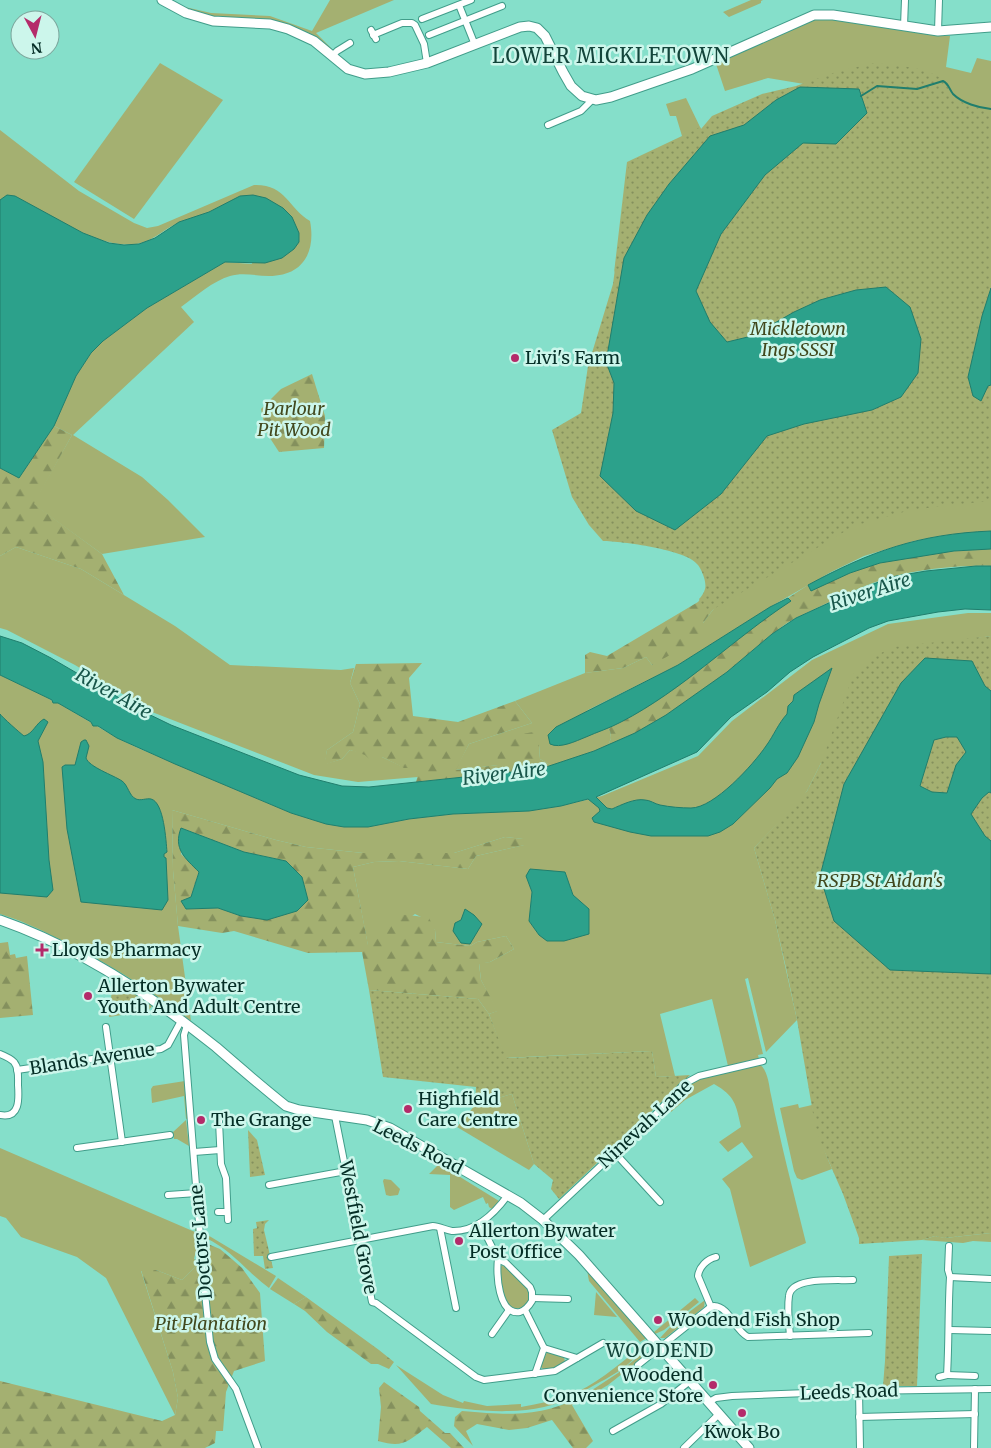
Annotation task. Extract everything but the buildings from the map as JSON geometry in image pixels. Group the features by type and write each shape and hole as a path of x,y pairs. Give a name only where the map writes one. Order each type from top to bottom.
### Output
{"street":[{"path":"162,0 186,12 213,21 270,24 288,29 314,41 348,69 365,74 389,72 427,63 515,28 529,26 537,28 545,36 571,86 582,96 592,100 611,97 692,69 814,15 834,15 938,31 991,27"},
{"path":"422,19 471,0"},
{"path":"904,26 905,0"},
{"path":"938,31 940,0"},
{"path":"459,5 475,45"},
{"path":"430,35 502,6"},
{"path":"373,35 402,23 412,23 415,25 426,48 427,63"},
{"path":"332,56 350,43"},
{"path":"548,125 581,110 592,100"},
{"name":"Leeds Road","path":"0,920 50,940 126,982 184,1023 286,1106 298,1110 366,1120 390,1128 526,1206 570,1245 749,1448"},
{"name":"Blands Avenue","path":"18,1070 161,1049 168,1045 184,1023"},
{"name":"Doctors Lane","path":"184,1023 210,1342 215,1360 236,1389 258,1448"},
{"path":"106,1027 122,1142"},
{"path":"0,1054 13,1061 18,1070 19,1105 13,1113 0,1115"},
{"name":"Ninevah Lane","path":"543,1220 691,1079 764,1061"},
{"name":"Westfield Grove","path":"335,1116 372,1302 376,1303 476,1377 484,1380 555,1371 603,1344"},
{"path":"219,1121 221,1164 226,1178 228,1220"},
{"path":"77,1148 170,1135"},
{"path":"194,1152 220,1150"},
{"path":"615,1153 660,1202"},
{"path":"269,1185 346,1171"},
{"path":"168,1195 197,1193"},
{"path":"271,1257 433,1226 449,1230 459,1230 480,1223 495,1213 508,1196"},
{"path":"218,1212 227,1212"},
{"path":"480,1223 498,1259 506,1264 530,1287 533,1298 530,1306 524,1310 517,1312 510,1310 502,1300 497,1269 498,1259"},
{"path":"440,1228 456,1308"},
{"path":"948,1375 950,1330 948,1319 949,1246"},
{"path":"711,1307 698,1276 700,1268 716,1257"},
{"path":"950,1277 991,1279"},
{"path":"790,1336 788,1296 795,1285 803,1282 853,1280"},
{"path":"533,1298 568,1299"},
{"path":"638,1365 711,1307 721,1307 742,1333 748,1337 869,1334"},
{"path":"492,1334 510,1310"},
{"path":"524,1310 544,1348 577,1358"},
{"path":"950,1330 991,1331"},
{"path":"534,1374 544,1348"},
{"path":"939,1377 948,1375 975,1376"},
{"path":"613,1430 660,1404 690,1380"},
{"path":"974,1448 975,1389"},
{"name":"Leeds Road","path":"709,1402 721,1396 991,1389"},
{"path":"859,1391 860,1448"},
{"path":"684,1448 720,1414"},
{"path":"859,1417 975,1414"}],"green space":[{"path":"330,0 394,0 316,33 334,51 309,35 203,15 185,7 211,13 270,16 312,31"},
{"path":"751,0 763,0 761,3 729,17 723,12"},
{"path":"822,18 932,35 950,36 946,67 971,73 977,58 991,61 991,115 768,78 725,91 716,64 808,21"},
{"path":"160,63 223,100 134,219 74,182"},
{"name":"Mickletown Ings SSSI","path":"875,63 927,71 944,80 955,98 975,107 991,110 991,501 907,511 854,526 707,613 699,599 705,589 704,576 699,566 691,559 681,554 653,547 603,541 589,525 572,497 552,430 581,413 588,366 613,284 629,162 665,146 700,127 701,129 712,116 762,94 796,86 839,71"},
{"path":"686,98 701,129 677,156 646,181 614,273 627,162 682,136 676,116 670,116 666,104"},
{"path":"0,130 79,191 134,223 147,228 158,226 254,185 273,188 310,221 311,243 309,252 298,267 291,272 281,275 240,274 230,276 217,281 181,307 194,322 73,435 142,477 205,537 102,554 33,504 72,435 54,426 76,376 91,353 103,341 147,308 225,262 252,264 240,196 210,212 176,224 141,243 126,245 110,242 76,230 15,196 0,200"},
{"name":"Parlour Pit Wood","path":"312,374 325,416 324,448 279,452 266,432 261,409 281,389"},
{"path":"54,426 72,435 34,504 102,554 124,595 81,569 16,547 0,556 0,468 19,478"},
{"path":"991,447 991,531 939,536 914,541 864,556 831,572 770,607 678,665 588,710 555,746 607,728 610,731 611,738 608,746 552,766 540,759 539,745 499,765 455,770 469,744 532,723 515,701 585,673 623,668 646,657 652,665 703,623 715,607 853,525"},
{"path":"16,547 81,569 175,626 230,665 341,670 354,668 350,683 360,704 353,732 327,750 325,764 342,759 350,750 382,757 401,766 421,768 418,777 358,782 314,775 152,712 75,665 0,628 0,556"},
{"path":"977,549 991,549 991,566 940,568 880,580 792,620 685,703 640,731 608,746 611,738 610,731 607,728 621,722 702,668 768,615 790,600 788,598 808,585 811,590 862,568 892,560"},
{"path":"707,590 715,607 703,623 706,635 652,665 646,657 623,668 585,673 585,655 590,652 607,656 698,602"},
{"path":"968,613 991,613 991,636 971,639 821,763 802,798 754,848 775,920 797,1020 766,1052 748,978 745,979 763,1054 758,1055 759,1059 728,1066 712,999 660,1014 675,1076 656,1077 652,1051 505,1058 489,1014 497,1011 481,980 479,963 490,962 514,949 506,936 477,942 470,946 436,942 435,930 415,914 368,946 353,867 374,862 399,861 468,869 476,856 524,845 523,839 505,837 454,853 363,853 306,847 172,810 173,870 178,926 191,1021 143,987 92,956 36,928 0,914 0,675 58,703 117,738 138,748 291,813 326,824 344,827 368,827 409,819 453,814 529,811 561,806 602,796 698,756 732,721 812,660 888,624","holes":["565,872 573,895 589,909 539,935 529,921 532,892 526,876"]},
{"name":"RSPB St Aidan's","path":"991,636 991,1233 944,1238 935,1236 922,1240 859,1244 859,1238 843,1194 815,1125 786,968 775,920 754,848 807,791 821,763 854,673 871,658 893,647"},
{"path":"422,663 409,678 413,716 458,722 515,701 532,723 469,744 456,770 498,765 497,750 514,737 535,732 539,745 540,759 552,766 521,772 416,782 420,768 404,768 382,757 370,760 365,755 350,750 342,759 324,765 327,750 353,732 360,704 350,683 356,664"},
{"path":"172,810 306,847 363,853 454,853 505,837 524,839 525,845 476,856 468,869 399,861 374,862 353,867 368,945 399,915 429,918 435,930 436,942 470,946 477,942 506,936 514,949 490,962 479,964 481,980 498,1011 489,1014 478,999 369,990 362,952 308,953 234,931 222,933 178,926 173,870","holes":["181,828 244,852 286,861 241,916 218,908 186,909 182,901 191,897 199,871 181,854"]},
{"path":"8,942 10,955 15,954 16,958 27,956 33,1015 0,1018 0,943"},
{"path":"113,980 153,1005 148,1011 109,1017"},
{"path":"369,990 478,999 489,1014 506,1058 652,1051 656,1077 690,1075 559,1199 551,1189 553,1180 534,1164 512,1094 475,1105 476,1087 383,1077"},
{"path":"759,1064 768,1078 783,1151 806,1243 750,1267 730,1189 722,1179 753,1157 742,1142 728,1152 719,1142 741,1127 734,1101 714,1084 685,1100 671,1112 664,1106 693,1080"},
{"path":"185,1081 189,1118 186,1119 184,1096 152,1103 151,1089 153,1086"},
{"path":"512,1094 534,1164 529,1170 457,1127 475,1105"},
{"path":"798,1104 799,1108 812,1105 820,1138 832,1169 802,1180 797,1178 794,1171 780,1108"},
{"path":"186,1120 189,1146 174,1139 173,1132"},
{"path":"248,1130 257,1140 265,1175 250,1177"},
{"path":"0,1148 195,1232 195,1208 199,1239 194,1259 200,1262 182,1280 156,1270 141,1271 173,1372 178,1398 175,1415 106,1278 77,1257 21,1237 6,1218 0,1216"},
{"path":"439,1164 499,1201 492,1209 488,1203 486,1204 483,1197 454,1210 450,1207 450,1175 429,1174"},
{"path":"384,1179 391,1180 400,1189 398,1195 386,1195"},
{"path":"269,1220 265,1224 264,1230 273,1268 265,1269 263,1256 254,1256 253,1229 257,1228 256,1222"},
{"path":"991,1233 991,1242 973,1241 963,1243 922,1240 935,1236 945,1238"},
{"path":"206,1234 276,1276 269,1288 232,1255 206,1238"},
{"name":"Pit Plantation","path":"203,1242 220,1249 242,1268 260,1293 265,1361 234,1371 226,1392 223,1431 216,1431 215,1443 205,1448 0,1448 0,1381 162,1421 175,1415 178,1398 173,1372 141,1270 156,1270 182,1280 200,1262"},
{"path":"922,1254 917,1386 883,1386 889,1256"},
{"path":"502,1265 528,1288 531,1296 526,1307 512,1307 507,1303 502,1291 499,1269"},
{"path":"587,1270 647,1338 640,1342 589,1281"},
{"path":"278,1278 306,1297 294,1304 270,1289"},
{"path":"596,1292 617,1317 594,1315"},
{"path":"306,1297 394,1362 389,1369 378,1364 371,1364 327,1332 305,1311 294,1304"},
{"path":"695,1298 699,1302 664,1330 655,1334 654,1332"},
{"path":"705,1300 704,1307 665,1338 660,1338 672,1325"},
{"path":"640,1348 642,1349 634,1359 623,1368 580,1393 552,1405 516,1411 473,1410 431,1404 396,1365 443,1395 463,1403 464,1401 487,1406 521,1404 521,1407 578,1392 606,1375"},
{"path":"547,1352 564,1357 565,1362 559,1367 544,1370 540,1366"},
{"path":"644,1352 646,1355 608,1385 598,1391 586,1394 618,1373"},
{"path":"384,1382 419,1407 420,1411 445,1433 450,1433 464,1448 451,1448 427,1427 409,1440 399,1444 378,1441 381,1407 379,1388"},
{"path":"586,1394 588,1395 572,1405 593,1441 586,1448 573,1448 552,1420 527,1428 509,1430 477,1424 466,1431 473,1446 454,1426 455,1417 462,1411 526,1413 555,1407"}],"water":[{"path":"800,87 859,89 867,113 836,144 803,143 765,175 721,234 696,291 710,322 727,342 752,336 794,312 820,300 856,290 886,287 910,307 921,339 918,373 901,397 872,410 804,424 767,436 721,494 675,530 636,511 600,476 613,413 614,383 606,362 624,258 647,215 669,184 710,136 744,125 776,100"},
{"path":"7,195 15,196 83,233 109,243 124,245 139,244 155,238 179,222 209,212 240,196 253,195 266,198 283,208 292,217 299,233 299,242 294,249 282,258 265,263 225,262 147,308 103,341 91,353 76,376 54,426 19,478 0,468 0,200"},
{"path":"991,288 991,385 988,386 981,401 973,396 968,377 982,316"},
{"path":"991,531 991,549 954,551 880,563 850,573 811,591 808,585 853,563 896,546 941,536"},
{"name":"River Aire","path":"976,566 991,566 991,610 965,609 938,612 888,621 869,628 813,657 790,672 767,692 731,717 697,752 596,797 607,808 612,809 637,800 649,801 664,806 687,808 700,806 711,801 743,774 760,754 787,714 788,706 793,701 794,695 832,668 814,722 798,757 787,773 777,779 733,824 720,832 708,836 651,836 594,822 592,818 600,811 588,799 529,811 453,814 409,819 368,827 344,827 326,824 291,813 117,738 98,726 93,726 91,722 58,703 53,703 52,700 0,675 0,636 22,643 51,658 140,710 171,725 299,775 342,786 369,787 540,769 594,751 635,733 666,715 727,672 772,634 796,618 891,577"},
{"path":"788,598 791,601 749,631 687,680 644,709 617,724 573,742 558,746 550,744 548,735 556,727 678,665 770,607"},
{"path":"925,658 972,661 985,686 991,691 991,793 989,792 982,798 971,814 985,836 991,841 991,974 890,970 834,921 820,876 844,784 901,683","holes":["957,737 966,752 956,765 947,793 932,792 920,786 934,740"]},
{"path":"0,714 24,736 30,733 44,719 48,722 38,741 43,762 49,860 53,890 47,897 0,893"},
{"path":"86,740 89,746 86,758 92,765 122,781 134,798 140,800 151,799 159,807 162,814 167,852 164,854 164,857 166,858 168,900 162,910 81,902 67,829 62,767 65,765 75,765 81,742"},
{"path":"181,828 244,852 286,861 302,877 308,900 297,911 267,920 241,916 218,908 186,909 181,901 191,897 199,872 185,857 179,847 178,842"},
{"path":"530,869 565,872 573,895 589,909 589,934 564,941 547,941 539,935 529,921 532,892 526,876"},
{"path":"465,909 482,924 470,944 461,943 453,931 455,923 461,920"}],"waterway":[{"path":"861,96 877,86 917,89 943,81 948,85 953,94 961,100 991,109"}],"place":[{"name":"Livi's Farm","path":"515,358"},
{"name":"Lloyds Pharmacy","path":"42,950"},
{"name":"Allerton Bywater Youth And Adult Centre","path":"88,996"},
{"name":"Highfield Care Centre","path":"408,1109"},
{"name":"The Grange","path":"201,1120"},
{"name":"Allerton Bywater Post Office","path":"459,1241"},
{"name":"Woodend Fish Shop","path":"658,1320"},
{"name":"Woodend Convenience Store","path":"713,1385"},
{"name":"Kwok Bo","path":"742,1413"}],"district":[{"name":"LOWER MICKLETOWN","path":"611,56"},
{"name":"WOODEND","path":"660,1350"}]}
